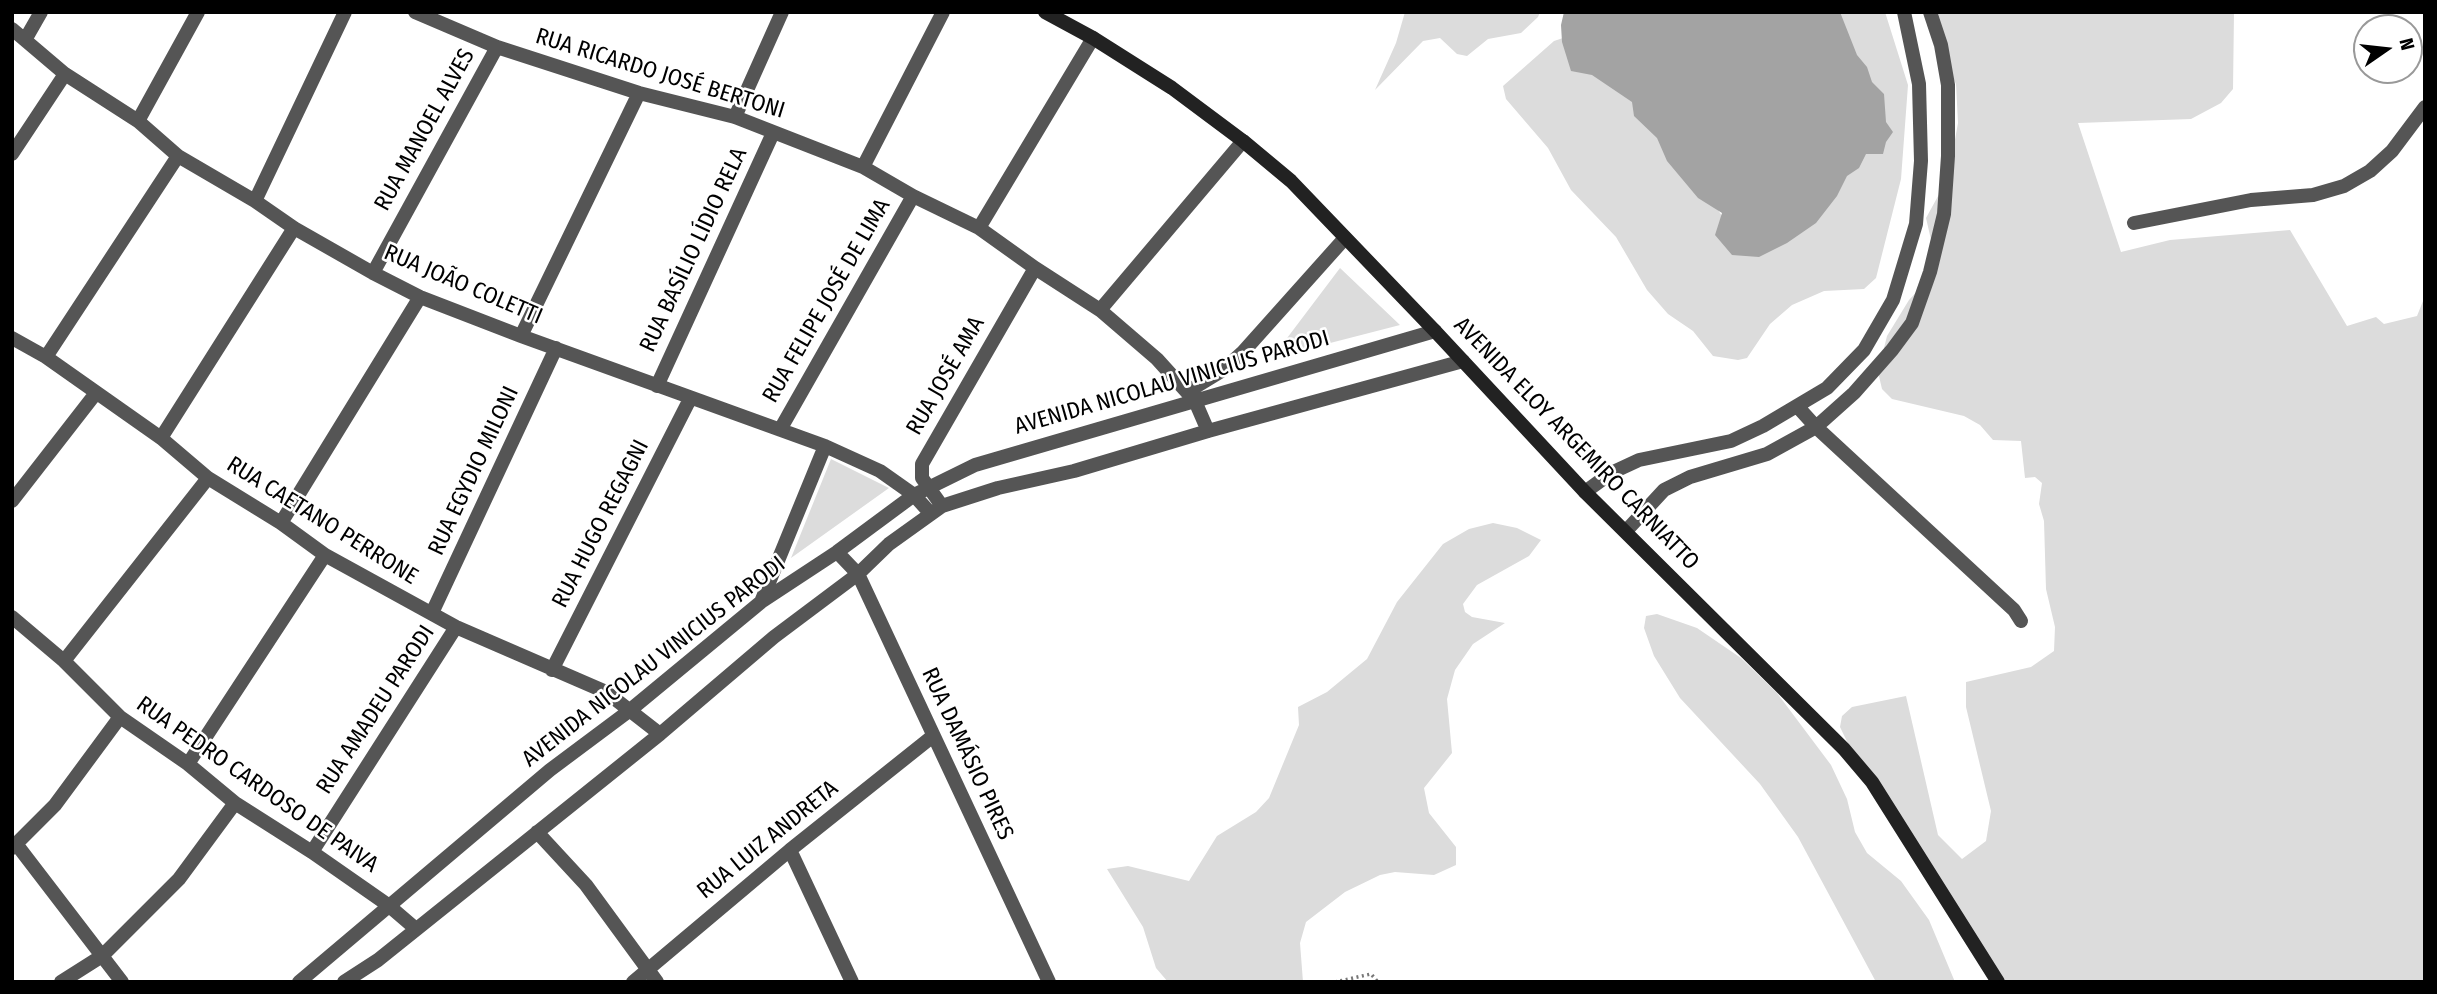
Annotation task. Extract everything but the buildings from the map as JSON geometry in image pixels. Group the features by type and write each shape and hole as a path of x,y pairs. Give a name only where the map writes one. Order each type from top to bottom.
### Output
{"street":[{"path":"26,40 41,12"},
{"path":"138,121 198,12"},
{"name":"RUA RICARDO JOSÉ BERTONI","path":"415,12 497,47 639,93 735,117 863,167 913,196 979,228 1100,310 1157,359 1191,397 1208,431"},
{"path":"735,117 782,12"},
{"path":"863,167 943,12"},
{"name":"AVENIDA ELOY ARGEMIRO CARNIATTO","path":"1045,12 1093,38 1172,88 1291,181 1585,492 1844,749 1872,782 1998,982"},
{"path":"1585,492 1611,473 1639,460 1731,441 1827,388 1864,351 1893,300 1916,224 1921,161 1919,84 1904,12"},
{"path":"1626,531 1664,490 1690,477 1767,454 1816,427 1854,393 1912,323 1930,272 1944,214 1948,156 1948,85 1941,45 1930,12"},
{"path":"256,201 347,13"},
{"name":"RUA JOÃO COLETTI","path":"12,29 65,74 138,121 178,156 373,273 420,297 521,336 825,446 880,471 936,510"},
{"path":"979,228 1093,38"},
{"name":"RUA MANOEL ALVES","path":"373,273 497,47"},
{"path":"12,154 65,74"},
{"path":"521,336 639,93"},
{"path":"2134,223 2250,201 2313,195 2344,186 2370,171 2392,151 2425,107"},
{"name":"RUA BASÍLIO LÍDIO RELA","path":"657,386 773,133"},
{"path":"1100,310 1242,141"},
{"path":"46,357 178,156"},
{"name":"RUA FELIPE JOSÉ DE LIMA","path":"781,428 913,196"},
{"path":"161,438 294,228"},
{"path":"1191,397 1243,352 1345,238"},
{"name":"RUA JOSÉ AMA","path":"928,487 920,472 922,464 1035,268"},
{"path":"281,523 420,297"},
{"name":"AVENIDA NICOLAU VINICIUS PARODI","path":"299,982 550,770 629,711 761,602 837,552 914,495 975,465 1191,397 1435,331"},
{"name":"RUA CAETANO PERRONE","path":"12,338 46,357 161,438 208,478 281,523 325,555 456,627 606,692 660,734"},
{"name":"RUA EGYDIO MILONI","path":"432,613 556,348"},
{"path":"344,982 379,960 660,734 774,636 858,574 889,544 936,510 998,488 1074,471 1462,361"},
{"path":"12,502 96,393"},
{"name":"RUA HUGO REGAGNI","path":"552,670 690,399"},
{"path":"1797,406 1816,427 2014,610 2021,621"},
{"path":"761,602 825,446"},
{"path":"64,661 208,478"},
{"path":"928,487 936,510"},
{"name":"RUA DAMÁSIO PIRES","path":"837,552 858,574 1049,982"},
{"path":"188,764 325,555"},
{"name":"RUA PEDRO CARDOSO DE PAIVA","path":"13,619 64,661 120,717 188,764 236,803 388,905 416,929"},
{"name":"RUA AMADEU PARODI","path":"312,852 456,627"},
{"path":"120,717 55,805 15,846 122,982"},
{"name":"RUA LUIZ ANDRETA","path":"633,982 790,850 933,736"},
{"path":"61,982 102,956 179,879 236,803"},
{"path":"537,832 586,885 657,982"},
{"path":"790,850 852,982"}],"path":[{"path":"1335,982 1371,974 1378,982"}],"shaded area":[{"path":"1405,12 1540,12 1521,33 1488,39 1467,56 1457,54 1440,38 1423,41 1375,90 1396,43"},
{"path":"1564,12 1840,12 1857,55 1867,67 1872,82 1884,94 1886,122 1893,132 1886,142 1883,154 1866,154 1859,168 1847,176 1837,196 1816,223 1787,243 1759,257 1732,255 1715,235 1722,213 1698,198 1667,161 1657,138 1634,116 1632,102 1592,75 1571,71 1562,42 1561,25"},
{"path":"1831,12 1885,12 1908,85 1901,179 1876,278 1864,289 1824,291 1792,305 1770,324 1747,358 1738,360 1713,356 1693,331 1668,314 1647,290 1616,237 1571,190 1548,148 1506,99 1503,86 1554,41 1569,36 1580,38 1702,186 1726,222"},
{"path":"1928,12 2234,12 2233,89 2221,103 2191,119 2078,123 2121,252 2170,240 2290,230 2347,326 2376,317 2384,324 2417,316 2425,296 2425,982 1992,982 1964,941 1856,760 1840,727 1842,716 1852,707 1906,696 1938,835 1962,859 1986,841 1991,811 1966,707 1966,682 2031,667 2054,651 2055,627 2046,589 2044,521 2039,504 2042,483 2035,477 2025,478 2021,441 1993,440 1980,425 1964,416 1892,399 1882,389 1878,372 1887,336 1909,300 1934,273 1935,257 1926,218 1948,178 1958,123 1956,84 1927,25"},
{"path":"1340,268 1400,325 1272,358"},
{"path":"831,459 889,488 791,558"},
{"path":"1493,523 1517,528 1541,540 1529,556 1477,585 1463,604 1465,612 1472,617 1505,623 1473,644 1455,670 1447,699 1452,753 1424,788 1429,813 1456,847 1456,865 1434,875 1395,872 1380,875 1345,892 1306,922 1300,943 1303,982 1168,982 1156,968 1143,927 1107,869 1128,866 1189,881 1217,836 1256,812 1269,798 1299,725 1298,707 1327,692 1367,659 1397,602 1443,544 1469,529"},
{"path":"1657,614 1697,628 1741,658 1777,693 1831,765 1847,799 1855,832 1867,853 1901,881 1929,920 1955,982 1876,982 1798,837 1760,784 1680,698 1654,656 1644,628 1646,616"}]}
